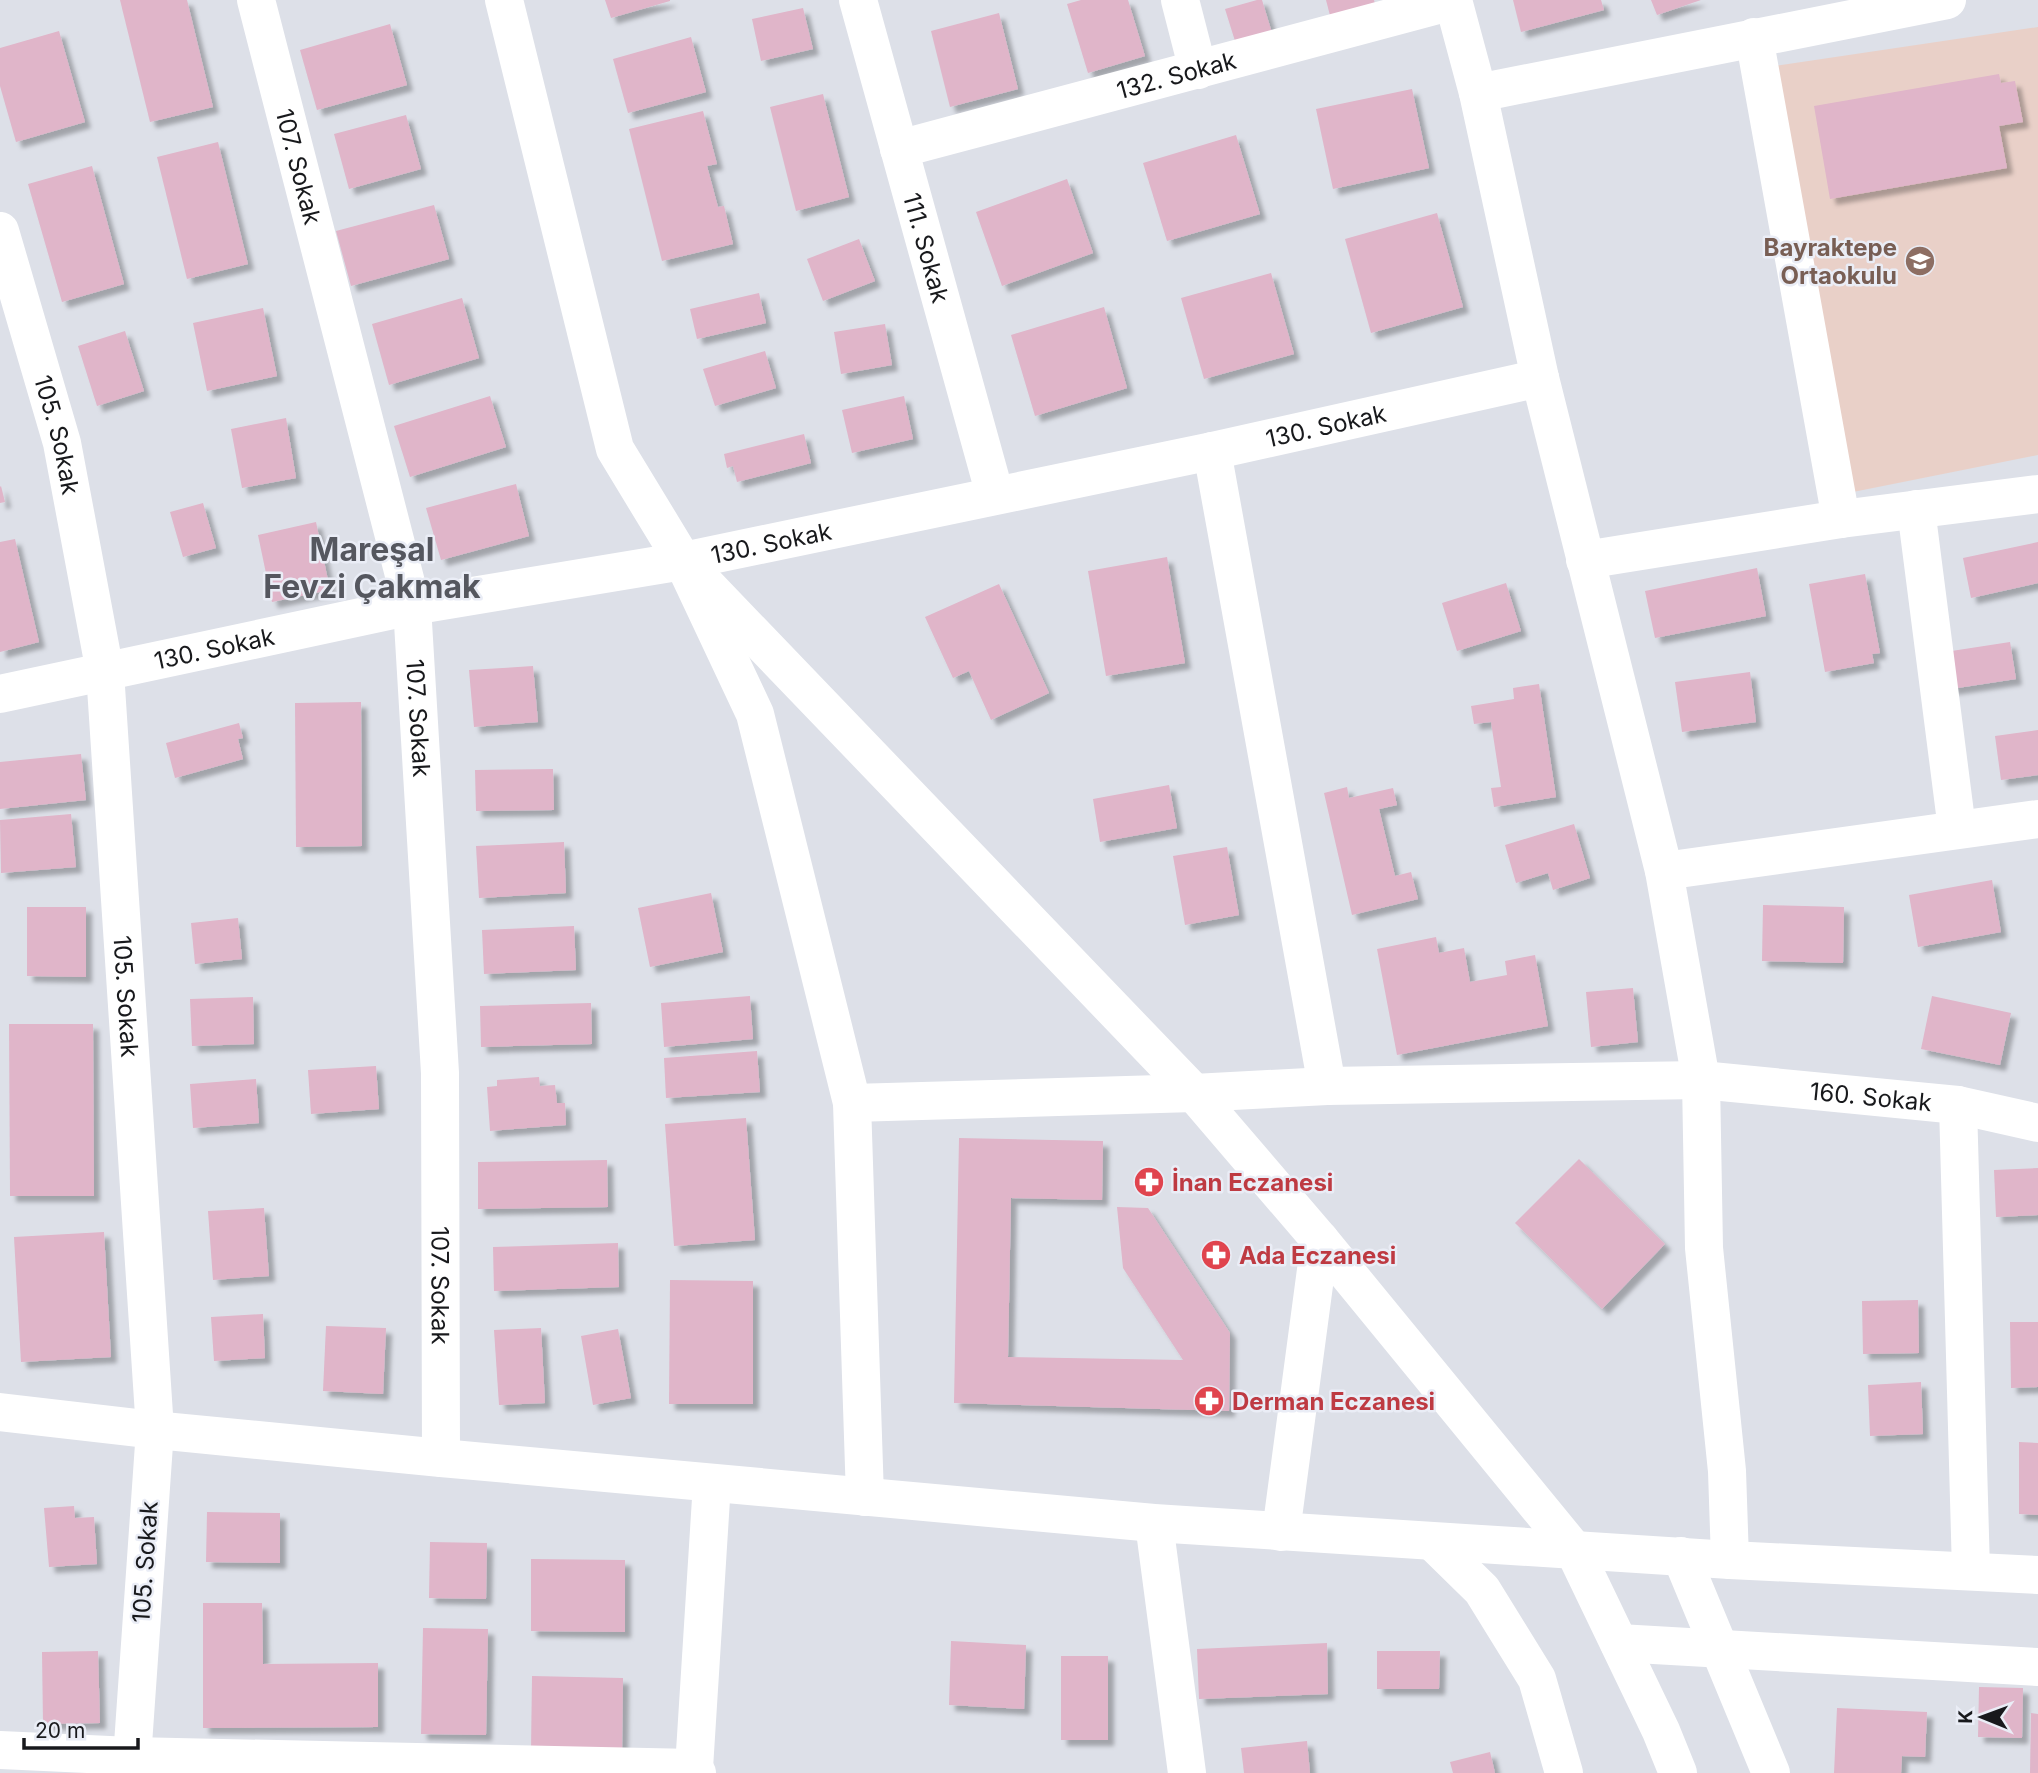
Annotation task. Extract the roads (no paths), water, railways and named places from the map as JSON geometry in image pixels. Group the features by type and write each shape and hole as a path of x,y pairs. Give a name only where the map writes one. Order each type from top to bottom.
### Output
{"street":[{"name":"107. Sokak","path":"256,0 412,606 440,1073 441,1458"},
{"path":"504,0 615,449 683,561 755,714 852,1103 865,1497"},
{"name":"111. Sokak","path":"858,0 995,495"},
{"path":"1180,0 1198,69"},
{"path":"1478,93 1754,37 1802,13 1947,0"},
{"path":"1453,1 1478,93 1540,378 1664,871 1701,1080 1704,1248 1727,1471 1730,1560"},
{"name":"132. Sokak","path":"899,149 1453,1"},
{"path":"1754,37 1840,519"},
{"name":"105. Sokak","path":"0,231 62,443 105,672 155,1430 131,1765"},
{"name":"130. Sokak","path":"0,694 412,606 683,561 1212,451 1540,378"},
{"path":"1212,451 1327,1086"},
{"path":"1585,560 1840,519 2038,494"},
{"path":"1916,509 1957,829"},
{"path":"683,561 1195,1093 1320,1240 1574,1550 1678,1773"},
{"path":"1664,871 2038,819"},
{"name":"160. Sokak","path":"852,1103 1195,1093 1327,1086 1701,1080 1958,1105 2038,1123"},
{"path":"1958,1105 1971,1571"},
{"path":"1281,1532 1320,1240"},
{"path":"0,1412 441,1458 1154,1524 1730,1560 2038,1575"},
{"path":"0,1750 131,1765 696,1770 712,1483"},
{"path":"1154,1524 1186,1773"},
{"path":"1433,1542 1482,1590 1537,1679 1564,1773"},
{"path":"1681,1556 1717,1649 1771,1773"},
{"path":"1619,1643 2038,1667"}],"place":[{"name":"Bayraktepe Ortaokulu","path":"1920,261"},
{"name":"İnan Eczanesi","path":"1149,1182"},
{"name":"Ada Eczanesi","path":"1216,1255"},
{"name":"Derman Eczanesi","path":"1209,1401"}],"district":[{"name":"Mareşal Fevzi Çakmak","path":"372,568"}]}
